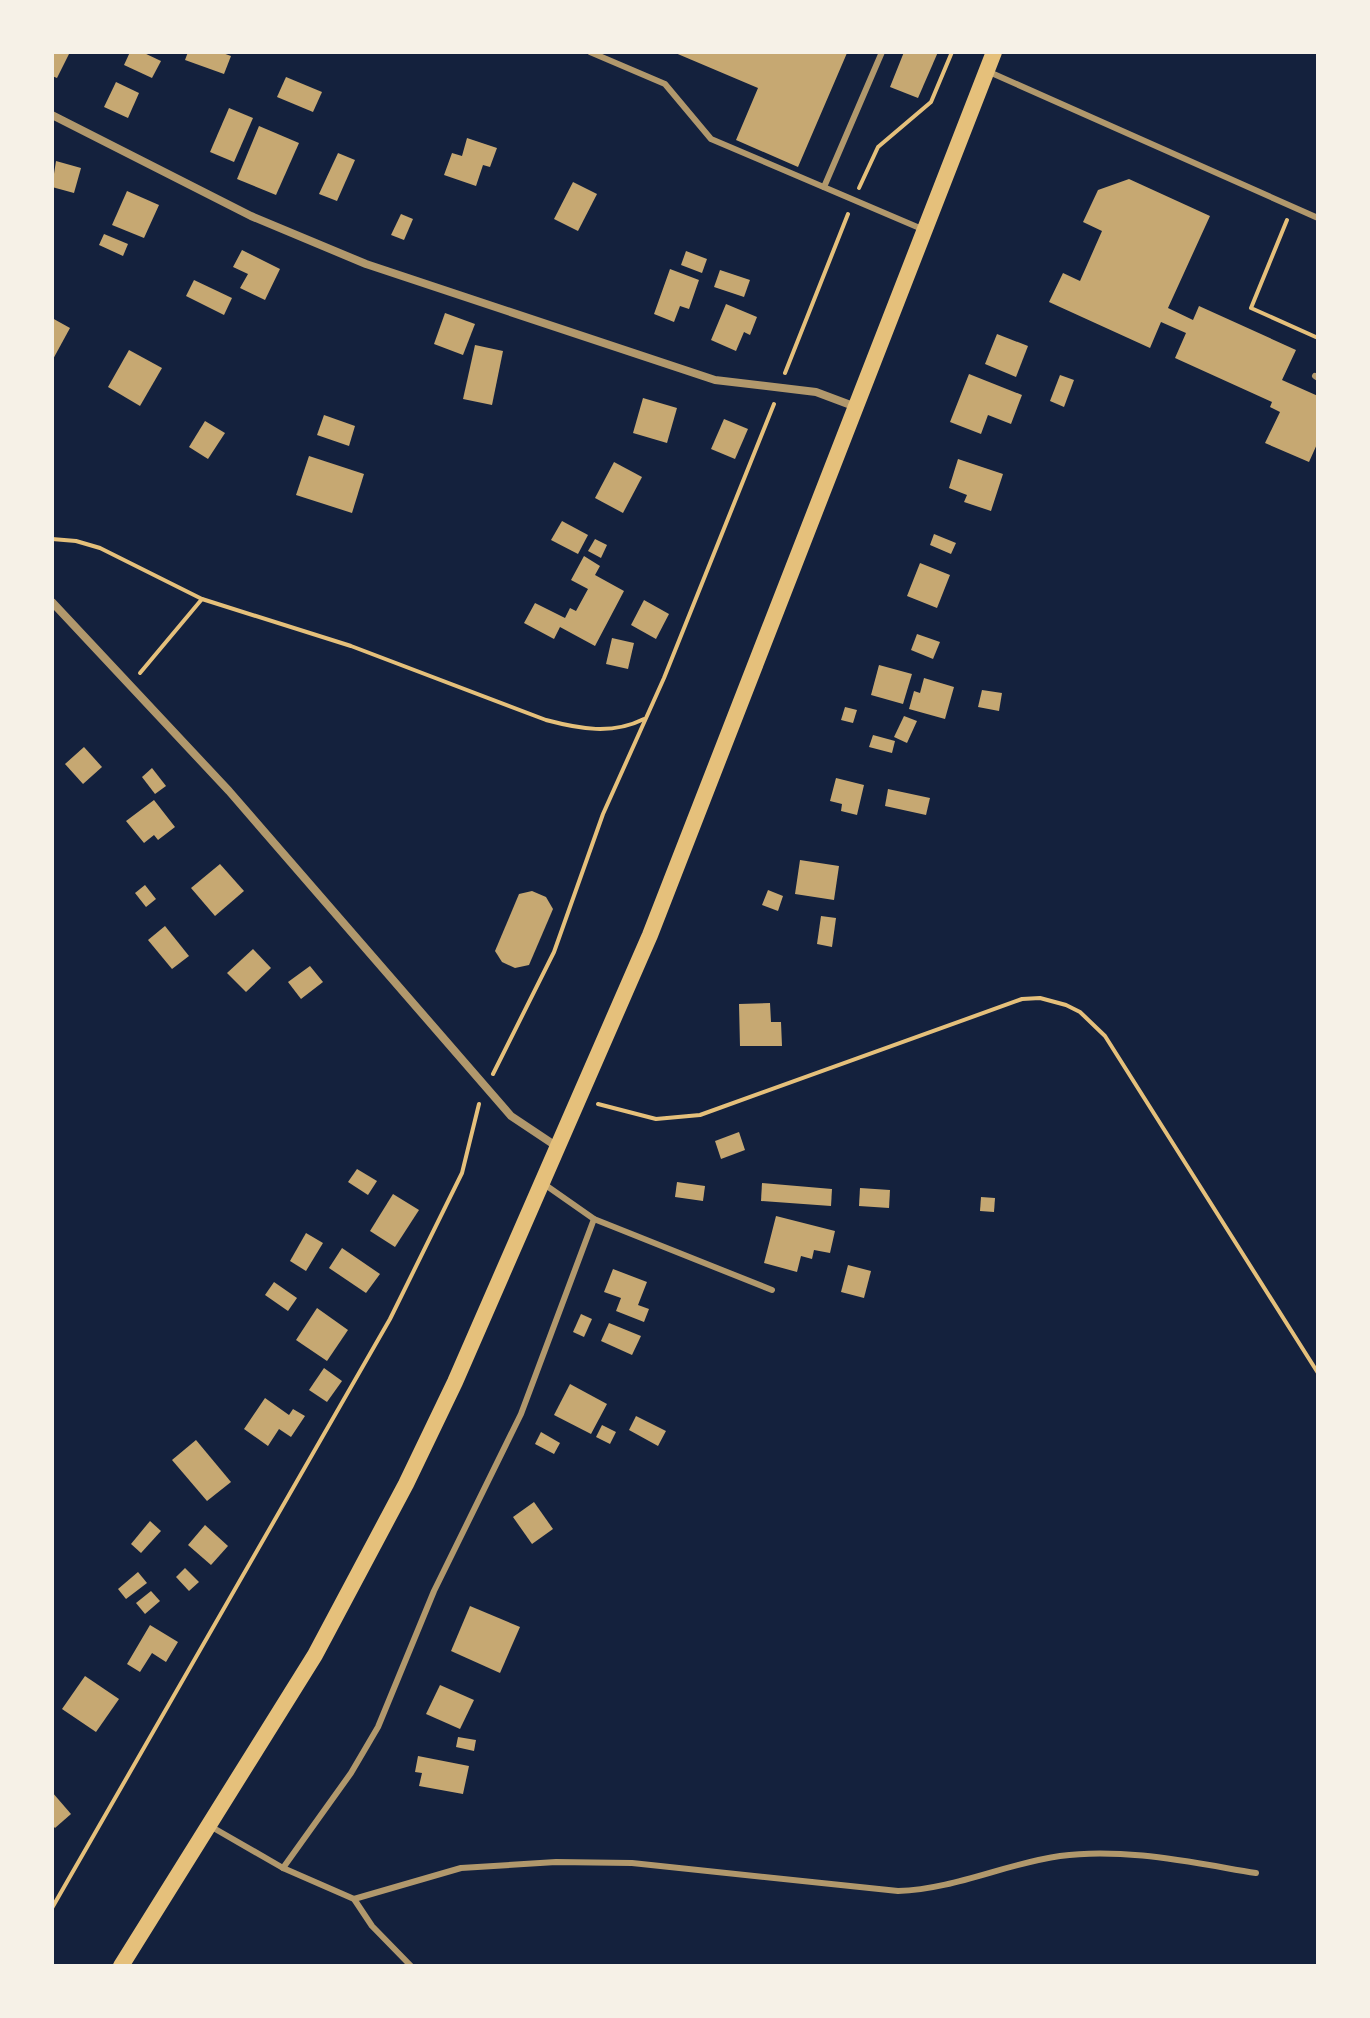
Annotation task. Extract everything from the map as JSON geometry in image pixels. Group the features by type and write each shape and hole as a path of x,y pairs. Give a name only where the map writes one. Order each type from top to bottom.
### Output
{"main road":[{"path":"121,1966 315,1655 406,1484 560,1149 726,744 994,52"}],"street":[{"path":"52,115 251,216 330,251 673,368 736,384 816,392 857,407"},
{"path":"52,602 131,684 364,944 486,1087 525,1128 560,1149"}],"lane":[{"path":"590,52 665,84 711,139 925,230"},
{"path":"824,187 882,52"},
{"path":"987,71 1318,218"},
{"path":"544,1184 594,1219 772,1290"},
{"path":"283,1868 351,1773 378,1727 434,1591 521,1414 594,1219"},
{"path":"210,1826 283,1868 354,1899 372,1926 411,1966"},
{"path":"354,1899 437,1873 500,1863 632,1863 898,1891 941,1887 1029,1862 1078,1854 1155,1858 1256,1873"}],"path":[{"path":"52,1908 390,1319 462,1173 471,1126 486,1087 554,952 603,814 748,476 854,200 878,147 931,102 952,52"},
{"path":"1293,207 1251,308 1318,338"},
{"path":"52,539 76,541 100,548 202,599 339,641 562,724 609,730 646,718"},
{"path":"131,684 158,647 202,599"},
{"path":"581,1098 640,1117 700,1115 817,1075 1003,1003 1040,998 1066,1005 1080,1012 1105,1036 1318,1373"}],"building":[{"path":"52,52 70,52 57,78 52,76"},
{"path":"130,52 142,52 161,61 152,78 124,65"},
{"path":"188,52 220,52 231,56 224,74 185,60"},
{"path":"673,52 847,53 798,167 736,140 758,88"},
{"path":"904,52 938,52 918,98 890,87"},
{"path":"286,77 322,92 313,112 277,97"},
{"path":"116,82 139,93 128,118 104,107"},
{"path":"229,108 253,118 234,162 210,152"},
{"path":"259,126 299,143 276,195 237,179"},
{"path":"467,138 497,148 490,167 483,165 476,186 444,175 452,153 462,156"},
{"path":"338,153 355,160 337,201 319,194"},
{"path":"56,161 81,168 74,193 52,187"},
{"path":"1129,179 1210,216 1168,308 1193,320 1199,306 1296,350 1282,380 1318,396 1318,442 1309,462 1265,443 1280,412 1270,407 1272,402 1175,358 1186,333 1161,322 1150,348 1049,302 1063,273 1080,281 1102,231 1083,222 1098,190"},
{"path":"573,182 597,194 578,231 554,219"},
{"path":"127,191 159,205 144,238 112,225"},
{"path":"401,214 413,219 404,240 391,235"},
{"path":"104,234 128,244 123,256 99,245"},
{"path":"242,250 280,269 265,300 240,288 248,274 233,267"},
{"path":"686,251 707,259 702,273 681,265"},
{"path":"670,269 699,280 689,309 680,306 674,322 654,314"},
{"path":"720,270 750,280 744,297 714,287"},
{"path":"194,280 232,298 224,315 186,296"},
{"path":"726,304 757,317 750,335 744,332 736,351 711,340"},
{"path":"445,313 475,324 463,355 434,344"},
{"path":"52,318 70,328 52,361"},
{"path":"997,334 1028,346 1016,377 985,364"},
{"path":"475,345 503,351 492,405 463,399"},
{"path":"129,350 162,368 140,406 108,387"},
{"path":"969,374 1022,395 1011,424 988,415 981,434 950,422"},
{"path":"1060,375 1074,380 1064,407 1050,401"},
{"path":"643,398 677,408 667,443 633,433"},
{"path":"324,415 355,426 349,446 317,435"},
{"path":"724,419 748,429 735,459 711,449"},
{"path":"205,421 225,433 208,459 189,447"},
{"path":"309,456 364,474 352,513 296,495"},
{"path":"958,459 1003,474 991,511 964,502 967,495 949,488"},
{"path":"614,462 642,477 623,513 595,498"},
{"path":"562,521 588,535 578,554 551,540"},
{"path":"934,534 956,543 951,554 930,545"},
{"path":"595,539 607,545 601,558 588,551"},
{"path":"584,556 600,566 595,575 624,591 595,646 560,627 554,639 524,623 535,603 565,618 570,608 576,611 588,589 571,580"},
{"path":"920,563 950,575 937,608 907,596"},
{"path":"644,600 669,614 656,639 631,625"},
{"path":"917,634 940,642 933,659 911,650"},
{"path":"612,638 634,643 628,669 606,664"},
{"path":"879,665 912,674 903,704 871,695"},
{"path":"924,678 954,687 945,719 909,709 914,691 920,693"},
{"path":"982,690 1002,693 999,711 978,707"},
{"path":"845,707 857,710 853,723 841,720"},
{"path":"904,716 917,721 907,743 894,737"},
{"path":"873,735 895,741 892,753 869,747"},
{"path":"84,747 102,767 83,784 65,764"},
{"path":"152,768 166,786 155,794 142,777"},
{"path":"836,778 864,785 857,815 841,811 842,804 830,801"},
{"path":"888,789 930,798 926,815 885,806"},
{"path":"154,800 175,827 158,840 154,835 144,843 126,821"},
{"path":"800,860 839,866 834,900 795,894"},
{"path":"220,864 244,891 215,916 191,888"},
{"path":"145,885 156,899 146,907 135,893"},
{"path":"768,890 783,896 778,911 762,905"},
{"path":"532,891 546,897 553,909 529,965 515,968 502,962 495,951 519,894"},
{"path":"821,916 836,918 832,947 817,944"},
{"path":"165,926 189,956 172,969 148,940"},
{"path":"253,949 271,968 246,992 227,973"},
{"path":"310,966 323,982 301,999 288,982"},
{"path":"770,1003 771,1022 781,1022 782,1046 740,1046 739,1004"},
{"path":"739,1132 745,1150 721,1159 715,1141"},
{"path":"357,1169 377,1181 368,1195 348,1182"},
{"path":"677,1182 705,1186 703,1201 675,1197"},
{"path":"762,1183 832,1189 831,1206 761,1201"},
{"path":"860,1188 890,1190 889,1208 859,1206"},
{"path":"393,1194 419,1210 395,1247 370,1231"},
{"path":"981,1197 995,1198 994,1212 980,1211"},
{"path":"776,1216 835,1231 830,1253 814,1250 812,1259 801,1256 797,1272 764,1263"},
{"path":"306,1233 323,1243 306,1271 290,1261"},
{"path":"342,1248 380,1274 366,1293 329,1268"},
{"path":"848,1265 871,1271 864,1298 841,1292"},
{"path":"613,1269 647,1282 638,1305 649,1309 644,1322 616,1311 621,1298 604,1292"},
{"path":"274,1282 297,1298 288,1311 265,1295"},
{"path":"317,1308 348,1330 327,1361 296,1340"},
{"path":"581,1314 592,1319 584,1337 573,1332"},
{"path":"609,1323 641,1336 632,1355 601,1341"},
{"path":"324,1368 342,1381 327,1402 309,1390"},
{"path":"570,1384 607,1404 591,1434 554,1415"},
{"path":"265,1398 289,1415 293,1409 305,1416 291,1437 279,1429 268,1446 244,1429"},
{"path":"636,1416 666,1431 658,1446 629,1430"},
{"path":"602,1425 616,1432 610,1444 596,1437"},
{"path":"541,1432 560,1443 554,1454 535,1444"},
{"path":"196,1440 231,1482 207,1501 172,1460"},
{"path":"534,1502 553,1529 532,1544 513,1517"},
{"path":"150,1521 161,1531 141,1553 131,1544"},
{"path":"205,1525 228,1546 211,1565 188,1545"},
{"path":"185,1568 199,1582 189,1591 176,1577"},
{"path":"138,1572 147,1583 126,1599 118,1589"},
{"path":"151,1591 160,1601 145,1614 136,1603"},
{"path":"470,1606 520,1627 500,1673 451,1651"},
{"path":"150,1625 178,1642 166,1662 152,1653 140,1672 127,1664"},
{"path":"85,1676 119,1699 96,1732 62,1709"},
{"path":"440,1685 474,1700 460,1729 426,1714"},
{"path":"458,1737 476,1740 474,1751 456,1747"},
{"path":"418,1756 469,1766 463,1794 419,1786 422,1773 415,1772"},
{"path":"52,1792 71,1814 55,1828 52,1825"}]}
